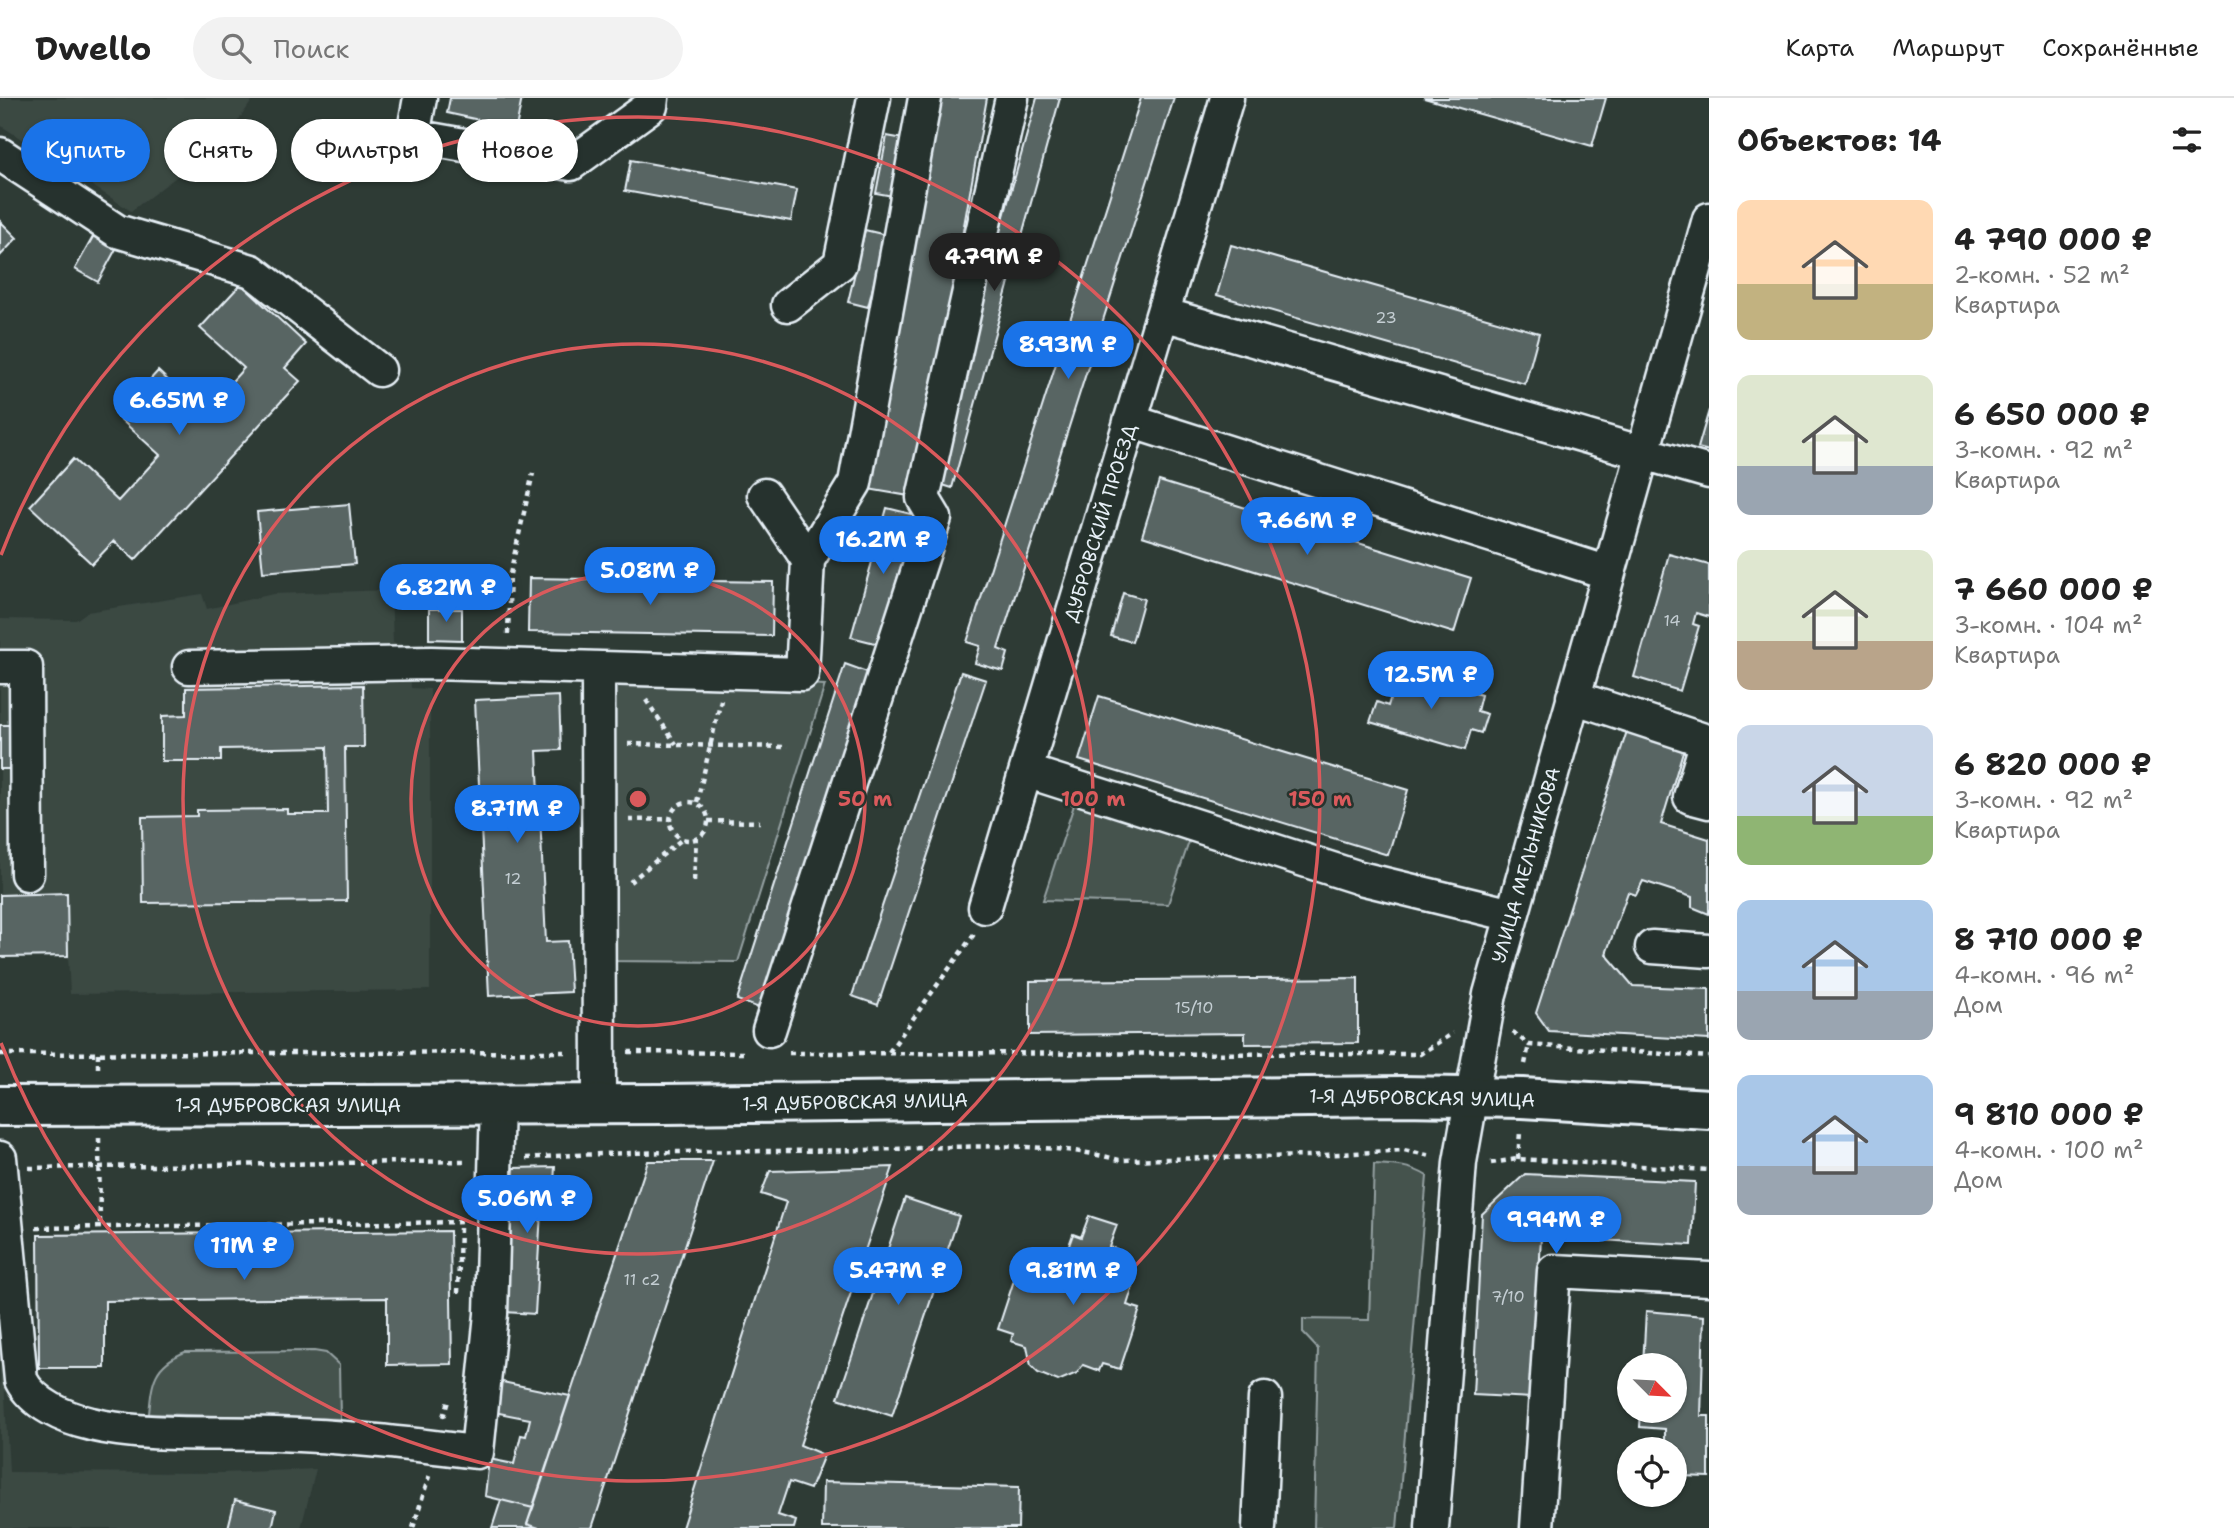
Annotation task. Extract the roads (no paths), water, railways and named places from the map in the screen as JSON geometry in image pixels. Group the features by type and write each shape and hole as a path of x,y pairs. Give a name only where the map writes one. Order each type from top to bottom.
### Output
{"main road":[{"name":"1-Я ДУБРОВСКАЯ УЛИЦА","path":"0,1106 1470,1097 1709,1109"}],"street":[{"path":"420,98 413,136 571,164 651,106 652,98"},
{"path":"788,306 840,264 874,98"},
{"path":"189,667 431,663 802,674 808,560 855,483 925,98"},
{"path":"769,1030 936,518 923,498 1012,98"},
{"name":"ДУБРОВСКИЙ ПРОЕЗД","path":"981,919 1227,98"},
{"path":"0,154 117,231 252,271 379,370"},
{"name":"УЛИЦА МЕЛЬНИКОВА","path":"1432,1528 1461,1162 1470,1097 1490,994 1643,452 1697,304 1709,219"},
{"path":"1163,314 1709,472"},
{"path":"1130,421 1609,573"},
{"path":"764,495 808,560"},
{"path":"0,667 26,667 27,874"},
{"path":"598,668 599,1104"},
{"path":"1573,697 1708,738 1690,797 1709,802"},
{"path":"1026,771 1360,878 1512,915"},
{"path":"1652,947 1709,951"},
{"path":"0,1158 21,1380 28,1393 52,1409 90,1424 127,1430 341,1435 477,1452 491,1314 496,1104"},
{"path":"1537,1528 1554,1271 1709,1279"},
{"path":"1259,1528 1265,1398"}]}
